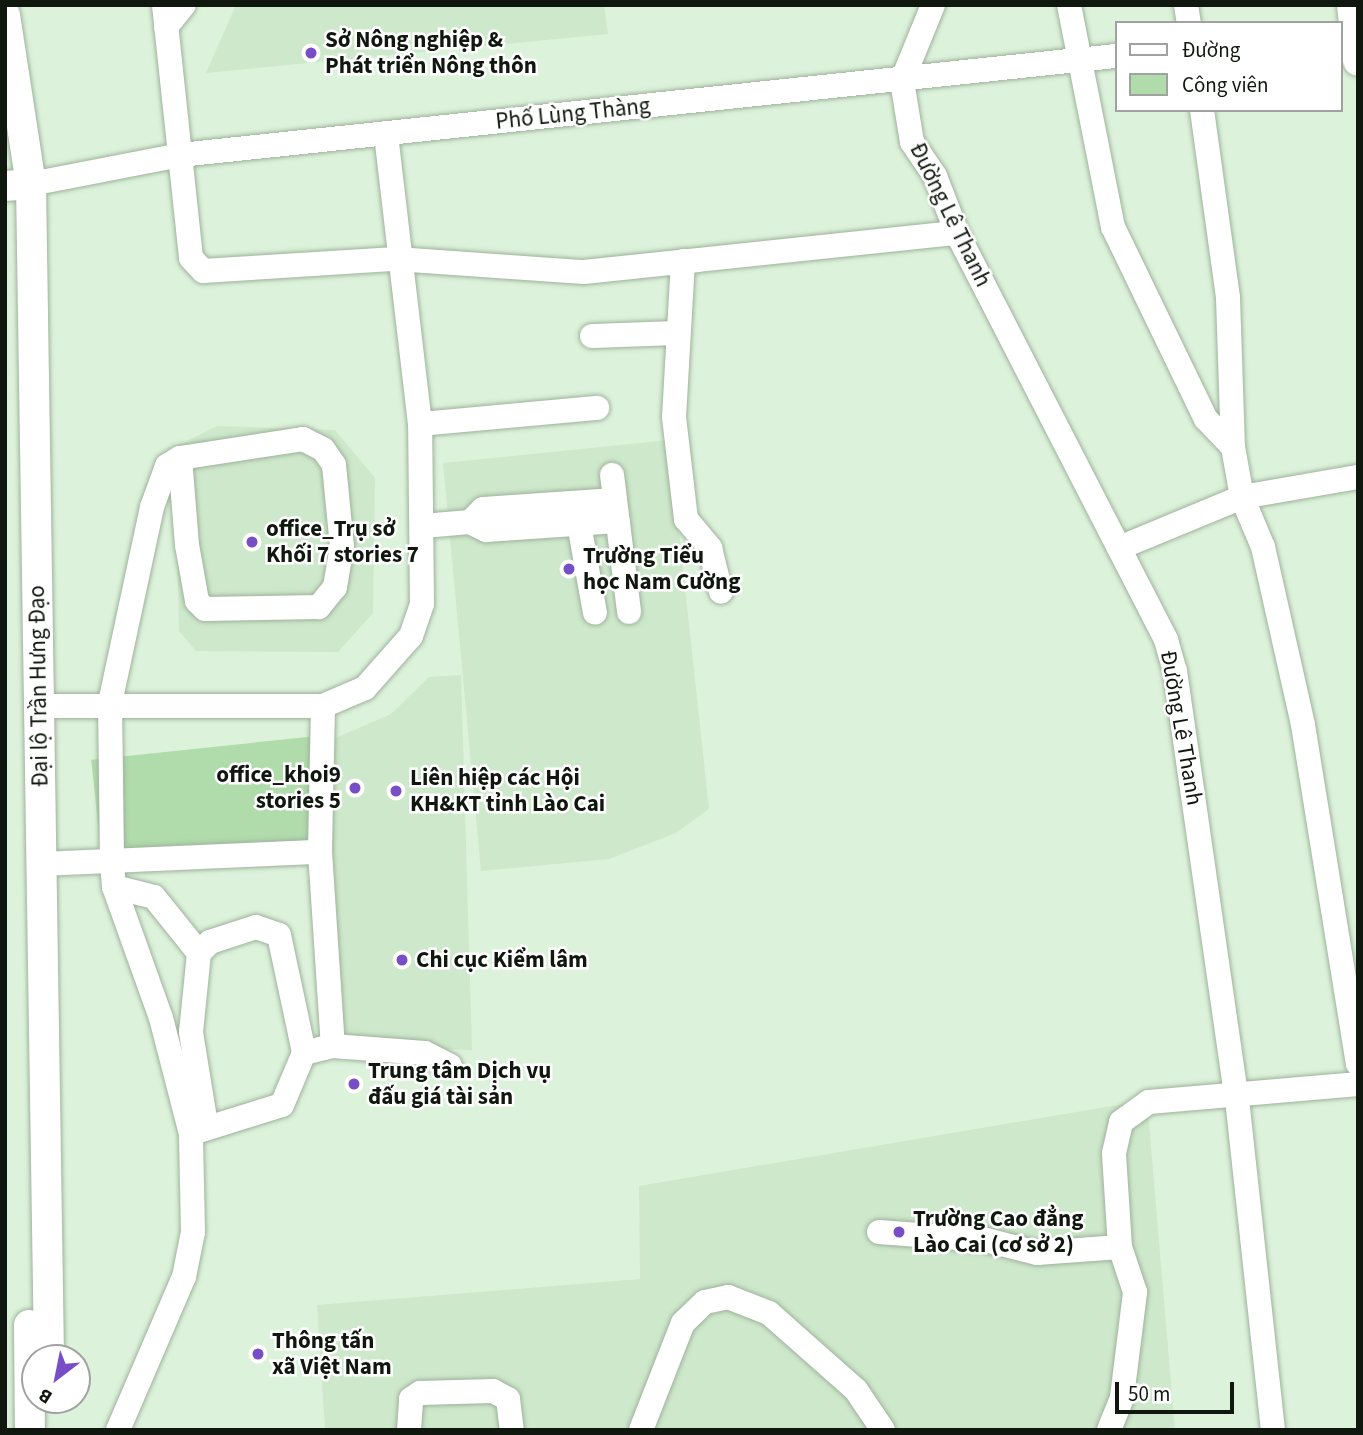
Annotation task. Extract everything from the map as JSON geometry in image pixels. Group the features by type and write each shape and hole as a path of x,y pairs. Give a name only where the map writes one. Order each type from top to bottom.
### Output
{"main road":[{"path":"1352,5 1353,42"},
{"name":"Đại lộ Trần Hưng Đạo","path":"5,15 16,185 39,706 49,1344"},
{"name":"Đại lộ Trần Hưng Đạo","path":"5,144 16,185 30,1430"}],"street":[{"path":"184,5 165,16 191,258 202,271 396,259 584,272 957,233"},
{"path":"902,81 933,5"},
{"path":"1069,5 1083,58 1113,227 1206,419 1233,447"},
{"name":"Phố Lùng Thàng","path":"16,185 180,155 902,81 1114,56"},
{"name":"Đường Lê Thanh","path":"902,81 912,142 935,176 957,233 1119,548 1175,671 1237,1100 1273,1430"},
{"path":"1202,112 1228,298 1233,447 1242,497 1263,547 1303,725 1358,1064"},
{"path":"39,706 110,703 323,706 365,688 411,636 422,604 420,424 396,259 386,134"},
{"path":"683,261 671,386 686,519 710,548 721,592"},
{"path":"593,336 677,333"},
{"path":"420,424 597,408"},
{"path":"180,458 187,545 201,607 303,611 329,599 339,569 342,525 334,465 323,449 284,437 231,453 180,458 167,466 152,507 110,703 112,862 114,887 199,1129"},
{"path":"612,475 629,612"},
{"path":"1119,548 1242,497 1358,477"},
{"path":"470,522 483,509 616,510"},
{"path":"423,526 470,522 485,530 579,524 616,510"},
{"path":"579,524 595,612"},
{"path":"323,706 320,852 333,1046"},
{"path":"41,864 320,852"},
{"path":"114,887 154,897 199,953 191,1031 199,1129 189,1261 118,1430"},
{"path":"199,953 241,929 279,935 304,1053 282,1105 199,1129"},
{"path":"304,1053 333,1046 425,1053 450,1066"},
{"path":"1109,1430 1122,1397 1135,1292 1120,1247 1114,1153 1121,1122 1149,1102 1237,1100 1358,1084"},
{"path":"879,1232 986,1240 1037,1253 1120,1247"},
{"path":"640,1430 683,1323 705,1303 728,1297 753,1303 779,1321 856,1390 883,1430"},
{"path":"409,1430 408,1408 420,1393 492,1391 508,1399 512,1430"}],"shaded area":[{"name":"Sở Nông nghiệp & Phát triển Nông thôn","path":"236,5 604,5 608,34 206,73"},
{"path":"217,426 335,430 375,478 373,613 338,652 196,651 179,631 175,447"},
{"name":"Trường Tiểu học Nam Cường","path":"669,440 709,809 676,833 609,859 481,871 443,463"},
{"path":"461,675 472,1050 342,1045 324,743 391,714 429,677"},
{"name":"Trường Cao đẳng Lào Cai (cơ sở 2)","path":"1147,1100 1175,1430 325,1430 317,1305 640,1279 639,1186"}],"green space":[{"path":"317,736 329,846 103,870 91,760"}],"place":[{"name":"Sở Nông nghiệp & Phát triển Nông thôn","path":"311,53"},
{"name":"office_Trụ sở Khối 7 stories 7","path":"252,542"},
{"name":"Trường Tiểu học Nam Cường","path":"569,569"},
{"name":"office_khoi9 stories 5","path":"355,788"},
{"name":"Liên hiệp các Hội KH&KT tỉnh Lào Cai","path":"396,791"},
{"name":"Chi cục Kiểm lâm","path":"402,960"},
{"name":"Trung tâm Dịch vụ đấu giá tài sản","path":"354,1084"},
{"name":"Trường Cao đẳng Lào Cai (cơ sở 2)","path":"899,1232"},
{"name":"Thông tấn xã Việt Nam","path":"258,1354"}]}
